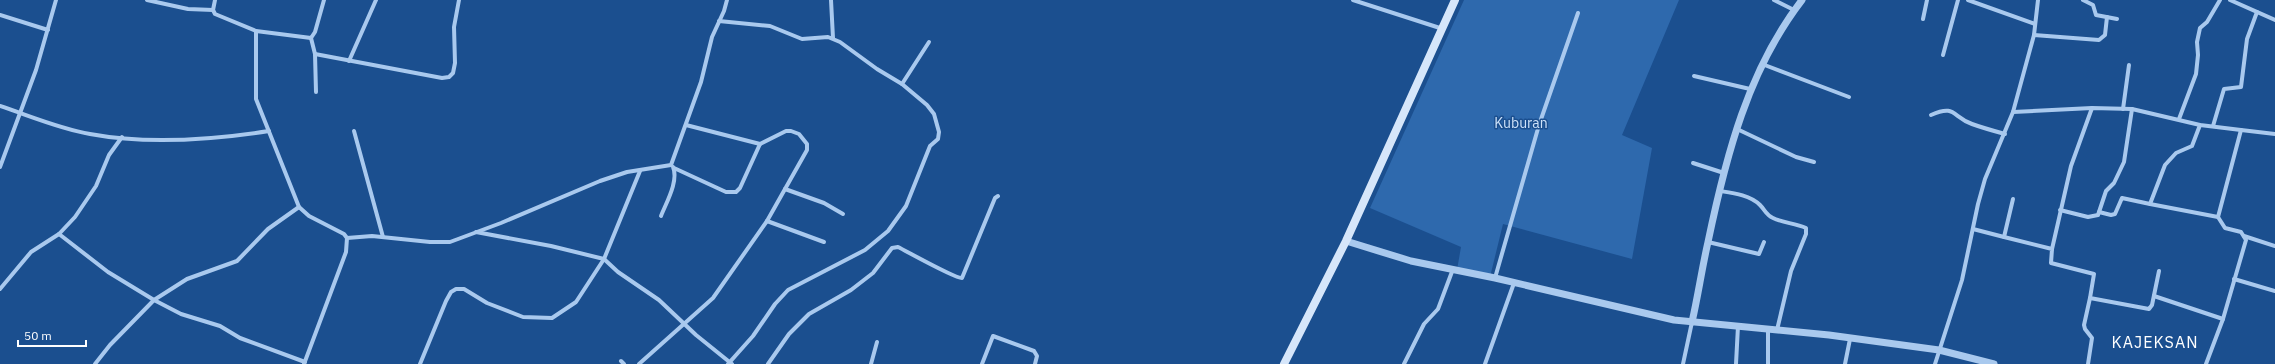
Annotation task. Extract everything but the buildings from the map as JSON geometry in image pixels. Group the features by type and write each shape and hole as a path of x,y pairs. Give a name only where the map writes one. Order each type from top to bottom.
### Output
{"main road":[{"path":"1284,364 1346,241 1455,0"}],"street":[{"path":"0,167 21,113 48,30 56,0"},
{"path":"147,0 188,9 213,10 231,22 256,30 311,38"},
{"path":"213,10 215,0"},
{"path":"316,92 314,54 311,38 315,32 324,0"},
{"path":"349,61 376,0"},
{"path":"314,54 442,78 449,77 453,73 455,63 454,27 459,0"},
{"path":"661,216 671,192 672,166 701,82 712,37 727,0"},
{"path":"831,0 833,38"},
{"path":"1353,0 1443,29"},
{"path":"1774,0 1794,10"},
{"path":"1683,364 1724,173 1750,89 1761,64 1794,10 1802,0"},
{"path":"1923,19 1927,0"},
{"path":"1943,55 1958,0"},
{"path":"1968,0 2035,24"},
{"path":"1935,364 1962,280 1985,179 2013,112 2034,35 2038,0"},
{"path":"2083,0 2094,5 2096,15 2117,19"},
{"path":"2179,120 2196,74 2198,55 2197,42 2200,28 2207,22 2220,0"},
{"path":"2230,0 2275,20"},
{"path":"2213,126 2224,89 2241,87 2247,39 2257,12"},
{"path":"1494,278 1539,125 1578,13"},
{"path":"0,15 48,30"},
{"path":"2034,35 2099,40 2105,35 2107,18"},
{"path":"476,232 551,246 604,259 618,272 660,300 730,363 753,336 775,304 788,290 865,250 888,231 906,206 930,146 938,139 939,132 934,114 914,93 833,38 802,39 770,26 719,21"},
{"path":"59,234 108,272 154,300 181,314 220,326 240,338 304,363 346,252 347,238 344,234 308,216 299,207 256,99 256,30"},
{"path":"902,84 929,42"},
{"path":"1761,64 1849,97"},
{"path":"2123,109 2129,65"},
{"path":"1694,76 1750,89"},
{"path":"0,106 90,134 141,140 170,140 244,135 269,131"},
{"path":"2013,112 2092,108 2132,109 2200,125 2275,134"},
{"path":"2088,364 2092,338 2085,329 2084,325 2094,274 2051,263 2052,249 2060,210 2071,166 2092,108"},
{"path":"2060,210 2093,218 2099,212 2106,191 2114,183 2124,162 2132,109"},
{"path":"1931,115 1942,110 1952,111 1972,124 2005,134"},
{"path":"686,125 760,144"},
{"path":"2150,204 2165,165 2176,153 2192,146 2200,125"},
{"path":"1737,129 1796,157 1814,162"},
{"path":"2218,217 2241,130"},
{"path":"354,131 383,237"},
{"path":"347,238 383,237 444,243 476,232 586,186 627,172 672,166 726,192 736,192 740,188 760,144 786,131 799,134 808,144 807,150 767,221 713,298 694,317 684,323 639,364"},
{"path":"0,289 31,252 59,234 75,217 96,186 109,156 122,138"},
{"path":"1693,163 1724,173"},
{"path":"420,364 446,301 451,292 456,289 464,289 487,303 523,317 552,318 576,302 604,259 640,171"},
{"path":"784,189 824,203 843,214"},
{"path":"1720,191 1742,195 1754,200 1761,205 1767,215 1774,219 1806,228 1806,234 1791,271 1777,330"},
{"path":"768,364 789,334 809,314 851,290 873,273 892,248 898,247 929,262 947,274 962,278 995,198 998,196"},
{"path":"2099,212 2111,215 2115,214 2122,198 2218,217 2225,228 2241,232 2244,236 2246,240 2223,319 2206,364"},
{"path":"2004,237 2013,199"},
{"path":"95,364 110,345 154,300 187,279 237,261 273,225 299,207"},
{"path":"767,221 824,242"},
{"path":"1973,229 2052,249"},
{"path":"2244,236 2275,246"},
{"path":"1346,241 1411,261 1494,278 1624,309 1692,322 1829,335 1940,350 1977,362 1994,364"},
{"path":"1708,242 1759,254 1764,242"},
{"path":"1404,364 1424,324 1438,309 1453,270"},
{"path":"2090,298 2149,309 2154,296 2159,271"},
{"path":"2234,279 2275,291"},
{"path":"1485,364 1514,283"},
{"path":"2154,296 2223,319"},
{"path":"1736,364 1738,326"},
{"path":"1768,329 1768,364"},
{"path":"982,364 993,336 1034,351 1037,356 1035,364"},
{"path":"1845,364 1850,339"},
{"path":"871,364 877,342"}],"green space":[{"name":"Kuburan","path":"1464,0 1679,0 1622,135 1652,148 1632,259 1503,224 1490,277 1457,270 1461,247 1370,208"}],"district":[{"name":"KAJEKSAN","path":"2155,342"}]}
